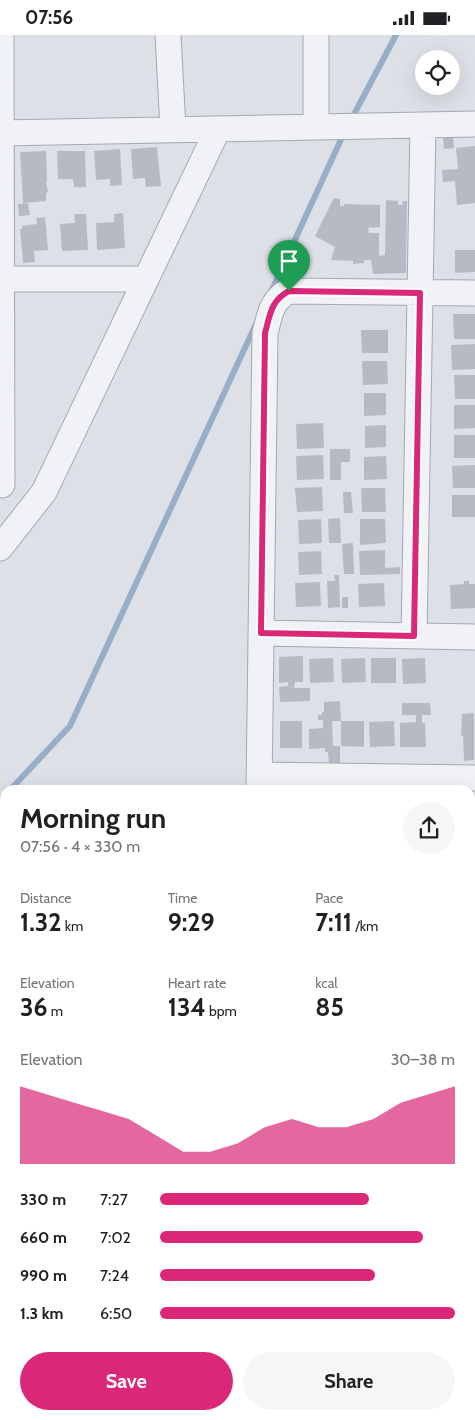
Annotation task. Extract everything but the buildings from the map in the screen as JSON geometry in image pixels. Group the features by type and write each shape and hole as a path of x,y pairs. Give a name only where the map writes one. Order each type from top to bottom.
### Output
{"street":[{"path":"1,35 1,485 30,510"},
{"path":"168,35 173,129"},
{"path":"316,35 316,127"},
{"path":"1,133 475,124"},
{"path":"414,636 423,125"},
{"path":"0,548 44,492 218,129"},
{"path":"2,279 146,279"},
{"path":"475,293 289,291 279,296 271,309 265,333 260,782 417,784 475,778"},
{"path":"261,633 475,637"}],"waterway":[{"path":"351,120 396,35"},
{"path":"270,294 344,133"},
{"path":"15,785 70,726 256,324"}],"route":[{"path":"289,291 420,293 414,636 261,633 265,333 271,309 279,296 289,291"}]}
